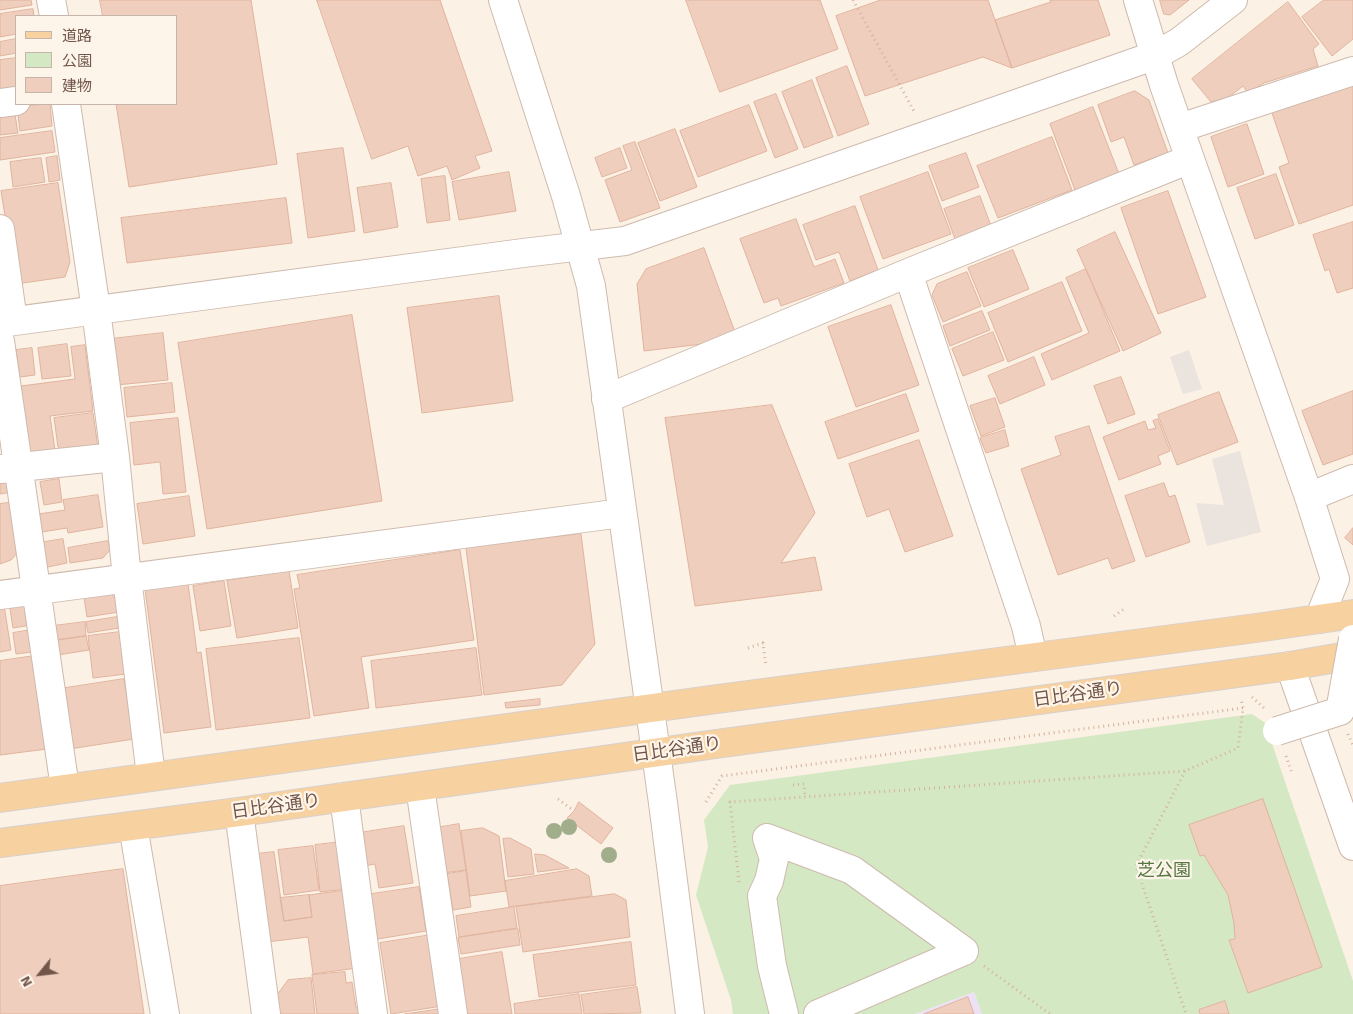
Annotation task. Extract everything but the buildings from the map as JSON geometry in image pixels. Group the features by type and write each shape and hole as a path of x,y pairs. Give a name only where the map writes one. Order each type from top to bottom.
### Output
{"main road":[{"path":"0,798 1353,614"},
{"path":"1290,666 1319,619"},
{"path":"1256,628 1265,630 1280,642 1290,666"},
{"name":"日比谷通り","path":"0,843 344,798 1290,666 1353,655"}],"street":[{"path":"51,0 54,15"},
{"path":"503,0 581,246 591,286 690,1014"},
{"path":"1138,0 1190,159 1309,497 1335,578 1319,619"},
{"path":"4,329 96,310 625,241 1156,55 1179,42 1233,0"},
{"path":"1180,128 1353,71"},
{"path":"0,103 15,101"},
{"path":"66,105 115,456 127,578 152,776"},
{"path":"606,399 908,273 1190,159"},
{"path":"0,229 9,468 36,590 65,788"},
{"path":"908,273 1023,616 1033,657"},
{"path":"9,468 115,456"},
{"path":"1309,497 1353,479"},
{"path":"0,595 622,513"},
{"path":"1271,720 1340,711 1353,639"},
{"path":"1290,666 1353,846"},
{"path":"420,787 453,1014"},
{"path":"344,798 373,1014"},
{"path":"239,812 266,1014"},
{"path":"133,826 166,1014"},
{"path":"784,1014 772,966 762,896 769,881 774,859 767,838 852,870 964,951"},
{"path":"818,1014 964,951"}],"path":[{"path":"852,0 918,118"},
{"path":"1114,616 1124,609"},
{"path":"748,648 763,643 766,666"},
{"path":"1251,696 1271,720"},
{"path":"730,802 1185,771 1238,748 1243,708 1241,697"},
{"path":"706,802 722,776 1243,708"},
{"path":"1185,771 1136,866 1186,1014"},
{"path":"793,785 804,784 805,797"},
{"path":"558,799 574,811"},
{"path":"964,951 1050,1014"}],"shaded area":[{"path":"1189,350 1202,389 1183,394 1170,357"},
{"path":"1240,451 1261,532 1207,546 1196,503 1224,505 1212,459"},
{"path":"974,992 982,1014 915,1014"}],"green space":[{"name":"芝公園","path":"1252,714 1265,723 1353,981 1353,1014 982,1014 974,992 915,1014 733,1014 731,1000 696,895 708,847 704,820 730,785"}]}
